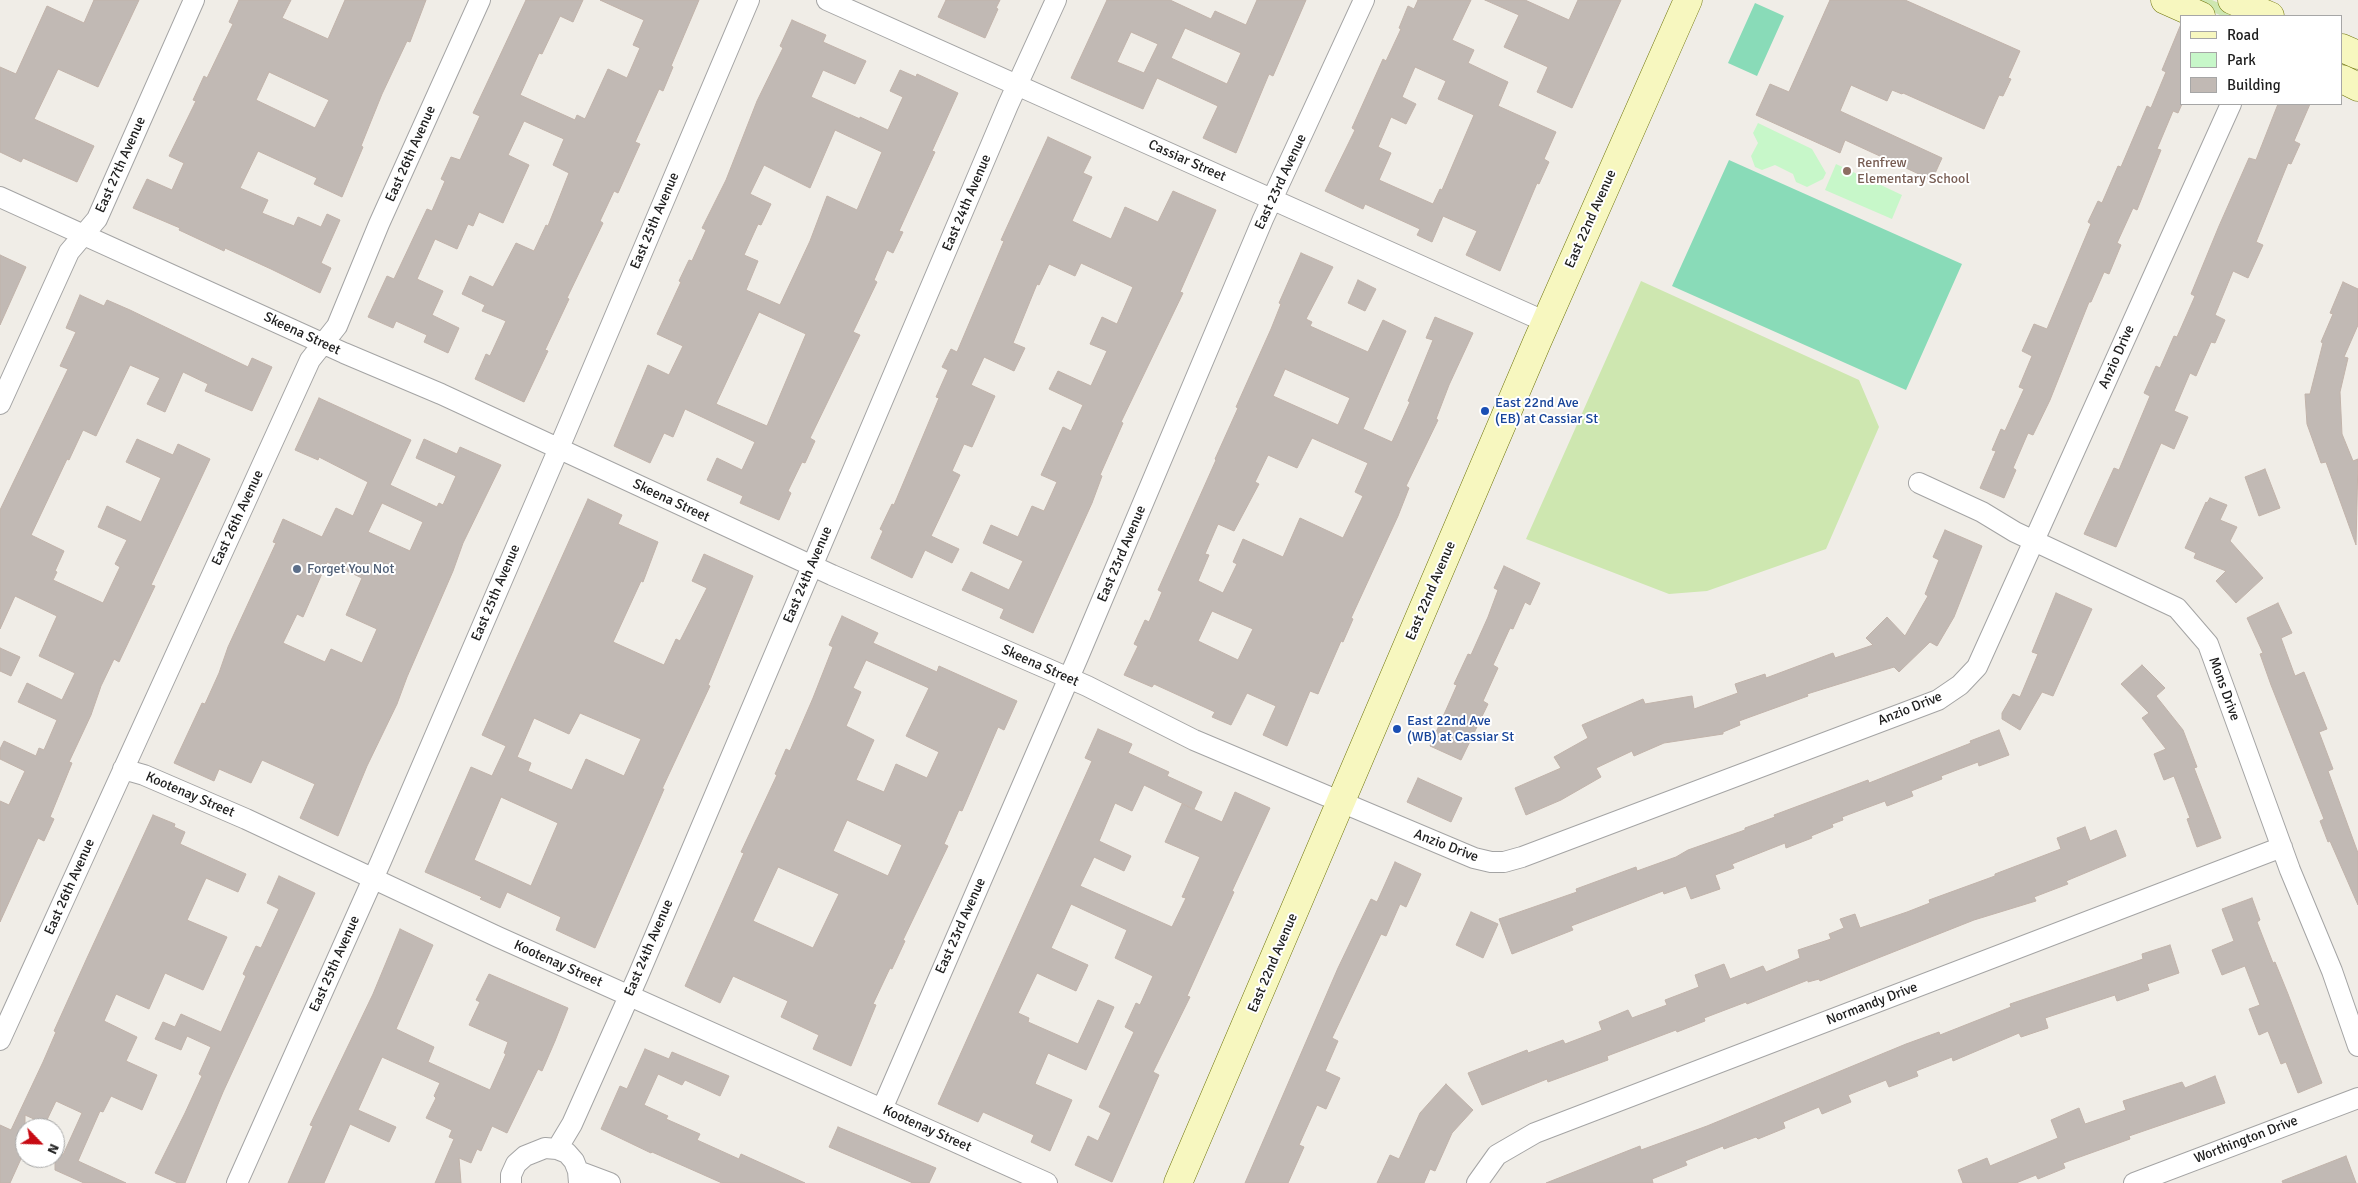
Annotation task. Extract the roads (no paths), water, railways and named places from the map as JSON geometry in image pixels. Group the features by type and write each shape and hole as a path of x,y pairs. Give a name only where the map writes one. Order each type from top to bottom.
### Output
{"street":[{"name":"East 27th Avenue","path":"0,404 69,252 97,219 194,0"},
{"name":"East 26th Avenue","path":"0,1040 310,360 337,326 379,224 480,0"},
{"name":"East 25th Avenue","path":"237,1183 373,879 559,448 748,0"},
{"name":"Cassiar Street","path":"828,0 1546,322"},
{"name":"East 24th Avenue","path":"557,1148 572,1124 629,996 1017,86 1056,0"},
{"name":"East 23rd Avenue","path":"882,1109 1069,678 1272,200 1364,0"},
{"name":"East 22nd Avenue","path":"1178,1183 1546,322 1688,0"},
{"path":"2166,0 2199,15"},
{"path":"2232,0 2268,15"},
{"path":"2270,15 2277,0"},
{"path":"2343,48 2358,55"},
{"path":"2343,79 2358,86"},
{"name":"Anzio Drive","path":"1342,802 1474,858 1491,862 1504,862 1522,857 1938,700 1960,685 1977,667 2231,105"},
{"name":"Skeena Street","path":"0,197 559,448 812,566 1069,678 1194,740 1342,802"},
{"name":"Mons Drive","path":"1919,483 1982,512 2014,532 2177,608 2208,644 2282,848 2332,971 2358,1046"},
{"name":"Kootenay Street","path":"123,769 144,775 246,819 629,996 1047,1183"},
{"name":"Normandy Drive","path":"1477,1183 1497,1155 1535,1134 2282,848"},
{"name":"Worthington Drive","path":"2134,1183 2358,1098"},
{"path":"511,1183 511,1175 516,1164 526,1156 545,1148 557,1148 567,1153 574,1161 578,1177 610,1183"}],"place":[{"name":"Renfrew Elementary School","path":"1847,171"},
{"name":"East 22nd Ave (EB) at Cassiar St","path":"1485,411"},
{"name":"Forget You Not","path":"297,569"},
{"name":"East 22nd Ave (WB) at Cassiar St","path":"1397,729"}]}
